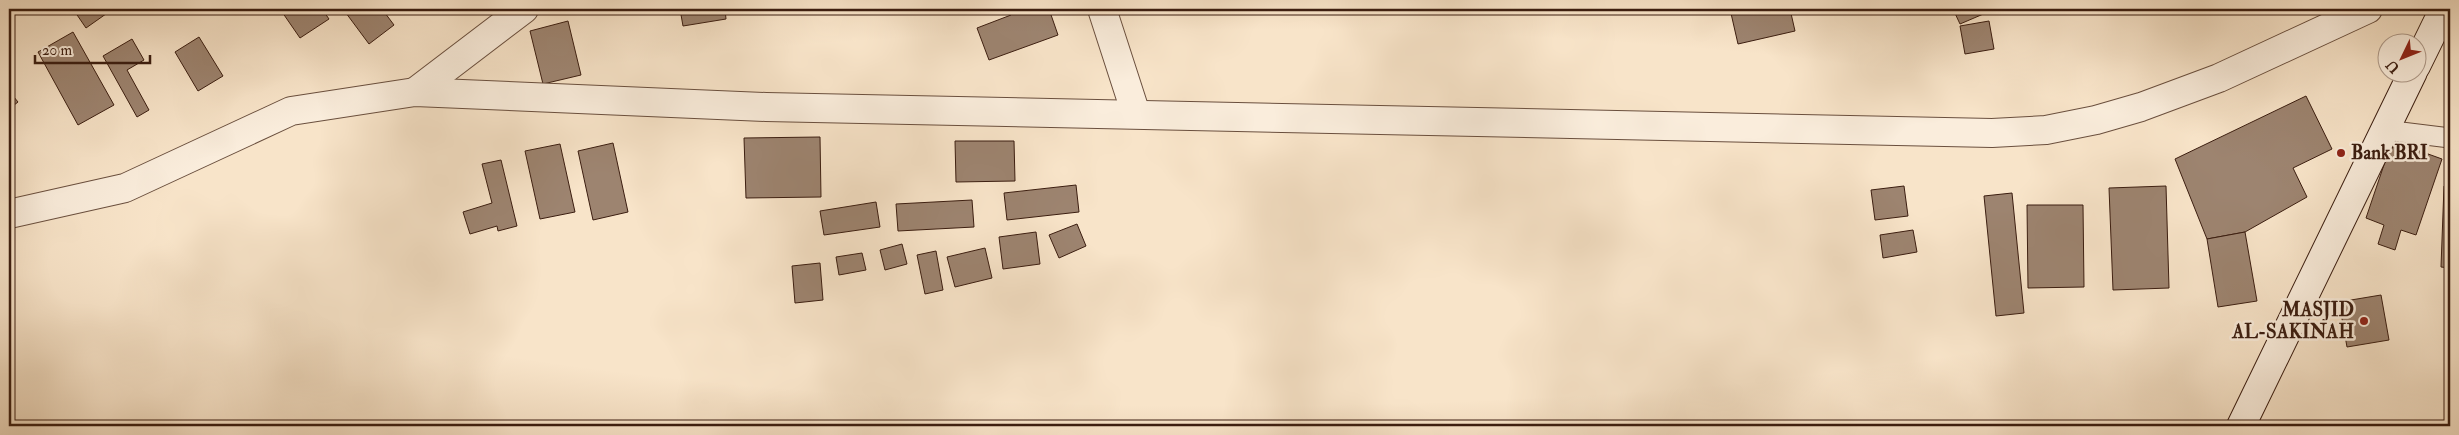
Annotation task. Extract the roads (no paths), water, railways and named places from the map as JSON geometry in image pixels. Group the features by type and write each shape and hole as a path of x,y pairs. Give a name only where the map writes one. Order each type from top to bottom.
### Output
{"street":[{"path":"415,92 524,9"},
{"path":"1102,9 1136,114"},
{"path":"9,214 125,188 291,111 415,92 766,107 1992,133 2046,130 2096,120 2132,110 2219,78 2368,9"},
{"path":"2426,46 2444,9"},
{"path":"2241,426 2408,82"}],"lane":[{"path":"2386,130 2450,138"}],"place":[{"name":"Bank BRI","path":"2341,153"},
{"name":"MASJID AL-SAKINAH","path":"2364,321"}]}
